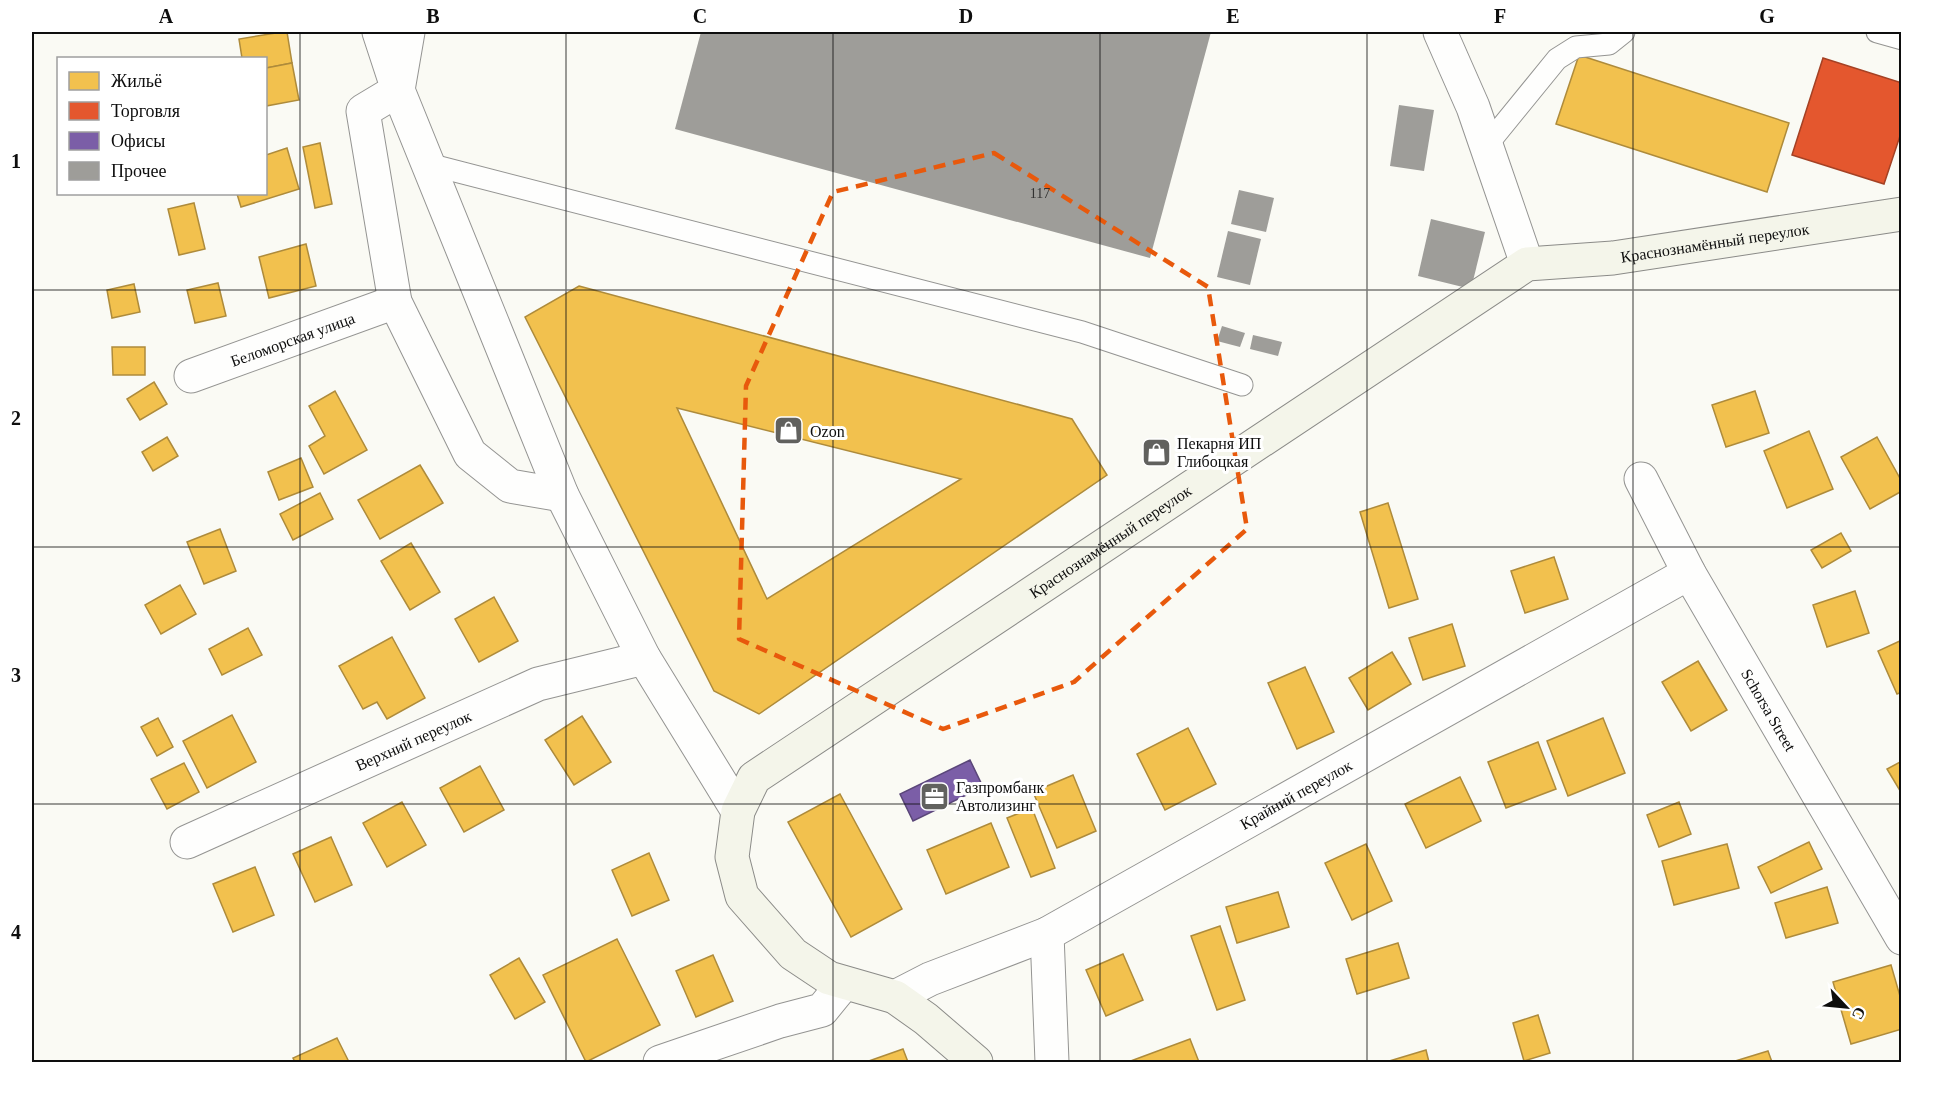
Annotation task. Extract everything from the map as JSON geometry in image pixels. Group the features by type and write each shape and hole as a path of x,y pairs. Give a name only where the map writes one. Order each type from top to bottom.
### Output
{"street":[{"path":"378,32 398,90 562,495 644,658 738,811"},
{"path":"408,32 398,90 363,111 395,302 470,454 510,486 562,495"},
{"path":"1440,32 1473,107 1527,264"},
{"name":"Краснознамённый переулок","path":"976,1062 926,1018 895,997 829,978 793,954 742,896 732,857 738,811 754,778 1527,264 1613,258 1902,214"},
{"name":"Беломорская улица","path":"191,376 395,302"},
{"name":"Schorsa Street","path":"1641,479 1689,573 1902,938"},
{"name":"Крайний переулок","path":"895,997 930,979 1047,934 1689,573"},
{"name":"Верхний переулок","path":"187,842 538,684 644,658"},
{"path":"1047,934 1052,1062"},
{"path":"660,1062 780,1021 822,1010 844,983"}],"lane":[{"path":"1487,145 1557,59 1576,47 1609,44 1624,32"},
{"path":"1877,32 1902,39"},
{"path":"428,165 1083,332 1242,385"}],"highlighted area":[{"path":"994,153 1208,287 1247,529 1074,682 943,729 739,639 746,386 833,192"}],"building: Жильё":[{"path":"287,32 292,63 267,68 267,57 242,57 239,39"},
{"path":"1579,55 1789,123 1767,192 1556,124"},
{"path":"292,63 299,100 267,106 267,68"},
{"path":"320,143 332,204 315,208 303,147"},
{"path":"287,148 299,189 241,207 237,195 267,195 267,155"},
{"path":"194,203 205,249 179,255 168,209"},
{"path":"306,244 316,286 269,298 259,257"},
{"path":"218,283 226,316 195,323 187,290"},
{"path":"134,284 140,312 112,318 107,290"},
{"path":"579,286 1072,419 1107,475 759,714 714,691 525,317","holes":["677,408 961,479 767,599"]},
{"path":"112,347 145,347 145,375 113,375"},
{"path":"154,382 167,404 140,420 127,399"},
{"path":"335,391 367,450 324,474 309,446 325,436 309,406"},
{"path":"1755,391 1769,433 1726,447 1712,405"},
{"path":"1809,431 1833,489 1787,508 1764,451"},
{"path":"167,437 178,456 153,471 142,452"},
{"path":"1877,437 1902,482 1902,491 1870,509 1841,457"},
{"path":"301,458 313,487 279,500 268,472"},
{"path":"420,465 443,503 380,539 358,500"},
{"path":"320,493 333,519 293,540 280,514"},
{"path":"1388,503 1418,599 1389,608 1360,512"},
{"path":"220,529 236,571 204,584 187,542"},
{"path":"1841,533 1851,551 1822,568 1811,550"},
{"path":"411,543 440,592 410,610 381,561"},
{"path":"1554,557 1568,599 1525,613 1511,571"},
{"path":"180,585 196,614 161,634 145,605"},
{"path":"1855,591 1869,633 1827,647 1813,605"},
{"path":"494,597 518,641 479,662 455,619"},
{"path":"1452,624 1465,666 1423,680 1409,638"},
{"path":"248,628 262,655 222,675 209,649"},
{"path":"392,637 425,698 387,719 377,702 363,709 339,666"},
{"path":"1902,640 1902,692 1897,694 1878,651"},
{"path":"1392,652 1411,684 1368,710 1349,678"},
{"path":"1698,661 1727,710 1691,731 1662,682"},
{"path":"1305,667 1334,732 1297,749 1268,683"},
{"path":"232,715 256,762 207,788 183,741"},
{"path":"582,716 611,762 574,785 545,740"},
{"path":"158,718 173,747 157,756 141,727"},
{"path":"1603,718 1625,773 1568,796 1547,741"},
{"path":"1188,728 1216,784 1165,810 1137,754"},
{"path":"1538,742 1556,789 1506,808 1488,762"},
{"path":"1902,761 1902,794 1887,769"},
{"path":"184,763 199,792 167,809 151,779"},
{"path":"480,766 504,810 464,832 440,788"},
{"path":"1073,775 1096,831 1057,848 1033,792"},
{"path":"1460,777 1481,821 1426,848 1405,804"},
{"path":"840,794 902,909 851,937 788,822"},
{"path":"402,802 426,845 387,867 363,823"},
{"path":"1679,802 1691,834 1659,847 1647,815"},
{"path":"1032,808 1055,868 1031,877 1007,818"},
{"path":"991,823 1009,867 946,894 927,850"},
{"path":"331,837 352,885 315,902 293,854"},
{"path":"1809,842 1822,869 1771,893 1758,867"},
{"path":"1366,844 1392,901 1352,920 1325,863"},
{"path":"1727,844 1739,888 1674,905 1662,861"},
{"path":"649,853 669,900 632,916 612,870"},
{"path":"255,867 274,915 233,932 213,884"},
{"path":"1827,887 1838,923 1786,938 1775,903"},
{"path":"1278,892 1289,927 1237,943 1226,907"},
{"path":"1220,926 1245,1000 1217,1010 1191,936"},
{"path":"617,939 660,1025 586,1062 543,975"},
{"path":"1398,943 1409,978 1357,994 1346,959"},
{"path":"1123,954 1143,1000 1106,1016 1086,970"},
{"path":"713,955 733,1001 696,1017 676,971"},
{"path":"519,958 545,1002 515,1019 490,975"},
{"path":"1891,965 1902,1003 1902,1029 1851,1044 1833,982"},
{"path":"1538,1015 1550,1053 1524,1061 1513,1023"},
{"path":"337,1038 349,1062 295,1062 293,1058"},
{"path":"1190,1039 1199,1062 1128,1062"},
{"path":"903,1049 908,1062 866,1062"},
{"path":"1426,1050 1429,1062 1386,1062"},
{"path":"1768,1051 1772,1062 1732,1062"}],"building: Торговля":[{"path":"1823,58 1902,83 1902,130 1884,184 1792,155"}],"building: Офисы":[{"path":"970,760 983,787 913,821 900,794"}],"building: Прочее":[{"path":"701,32 1211,32 1150,258 675,129"},
{"path":"1399,105 1434,110 1424,171 1390,166"},
{"path":"1239,190 1274,198 1266,232 1231,224"},
{"path":"1431,219 1485,232 1471,289 1418,276"},
{"path":"1228,231 1261,239 1250,285 1217,277"},
{"path":"1222,326 1245,333 1240,347 1217,341"},
{"path":"1253,335 1282,342 1278,356 1250,349"}],"place":[{"name":"Ozon","path":"789,431"},
{"name":"Пекарня ИП Глибоцкая","path":"1156,452"},
{"name":"Газпромбанк Автолизинг","path":"935,796"}]}
